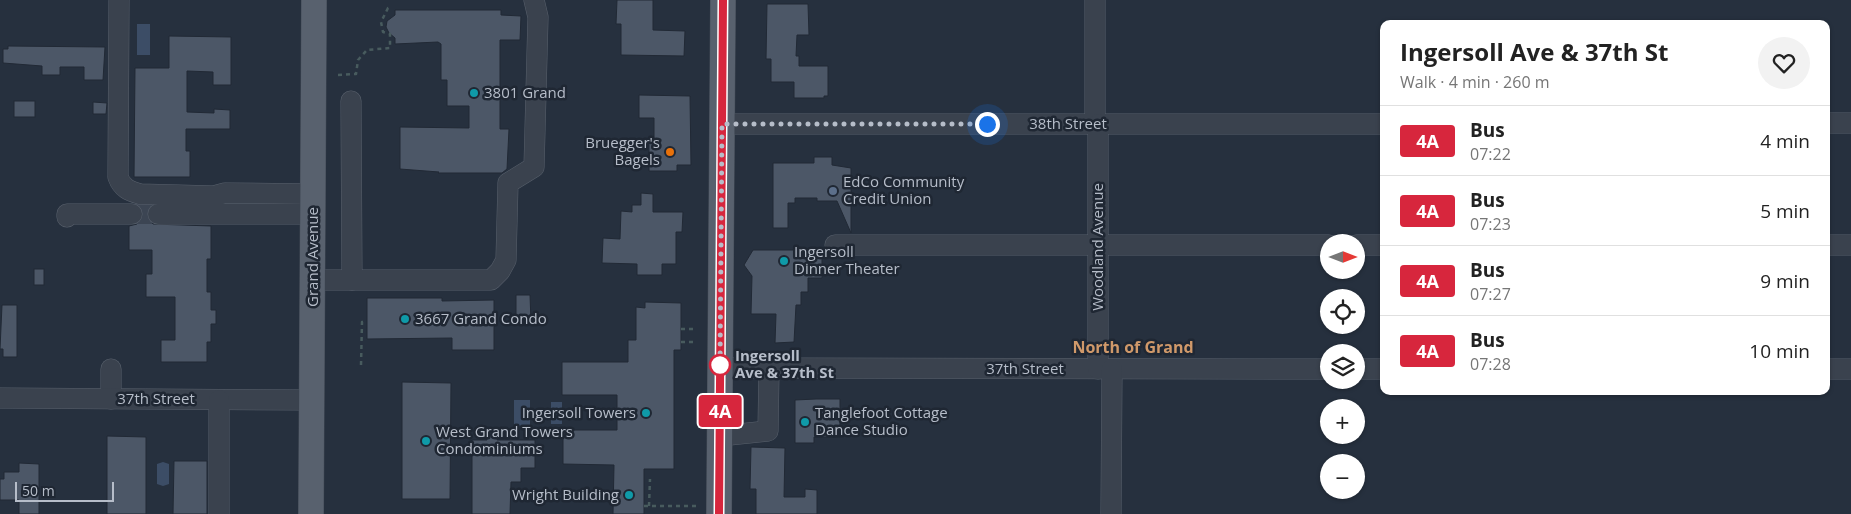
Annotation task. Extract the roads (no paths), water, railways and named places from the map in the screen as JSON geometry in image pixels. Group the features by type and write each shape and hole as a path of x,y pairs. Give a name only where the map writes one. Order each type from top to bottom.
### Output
{"main road":[{"name":"Grand Avenue","path":"311,514 314,0"},
{"path":"719,510 723,0"}],"street":[{"path":"119,0 118,177 121,185 130,192 156,195 214,196 225,193 313,204"},
{"name":"Woodland Avenue","path":"1095,0 1098,245 1111,514"},
{"path":"313,280 492,280 500,271 506,260 508,183 534,167 536,8"},
{"path":"351,101 352,280"},
{"path":"1830,123 1851,123"},
{"name":"38th Street","path":"722,124 1380,124"},
{"path":"158,214 313,204"},
{"path":"67,217 67,214 106,218 132,214"},
{"path":"835,245 1320,245"},
{"path":"1365,245 1380,245"},
{"path":"1830,245 1851,245"},
{"name":"37th Street","path":"720,368 1320,370"},
{"path":"111,369 111,399"},
{"path":"720,436 768,431 769,369"},
{"path":"1365,370 1380,370"},
{"path":"1830,370 1851,370"},
{"name":"37th Street","path":"0,398 312,400"},
{"path":"218,514 219,400"}],"water":[{"path":"137,24 150,24 150,55 137,55"},
{"path":"514,400 530,400 530,426 520,428 519,425 514,425"},
{"path":"551,402 562,402 562,424 551,424"},
{"path":"163,462 169,464 169,484 163,486 157,484 157,464"}],"tunnel":[{"path":"132,214 158,214"}],"place":[{"name":"3801 Grand","path":"474,93"},
{"name":"Bruegger's Bagels","path":"670,152"},
{"name":"EdCo Community Credit Union","path":"833,191"},
{"name":"Ingersoll Dinner Theater","path":"784,261"},
{"name":"3667 Grand Condo","path":"405,319"},
{"name":"Ingersoll Ave & 37th St","path":"720,365"},
{"name":"Ingersoll Towers","path":"646,413"},
{"name":"Tanglefoot Cottage Dance Studio","path":"805,422"},
{"name":"West Grand Towers Condominiums","path":"426,441"},
{"name":"Wright Building","path":"629,495"}],"district":[{"name":"North of Grand","path":"1133,347"}]}
